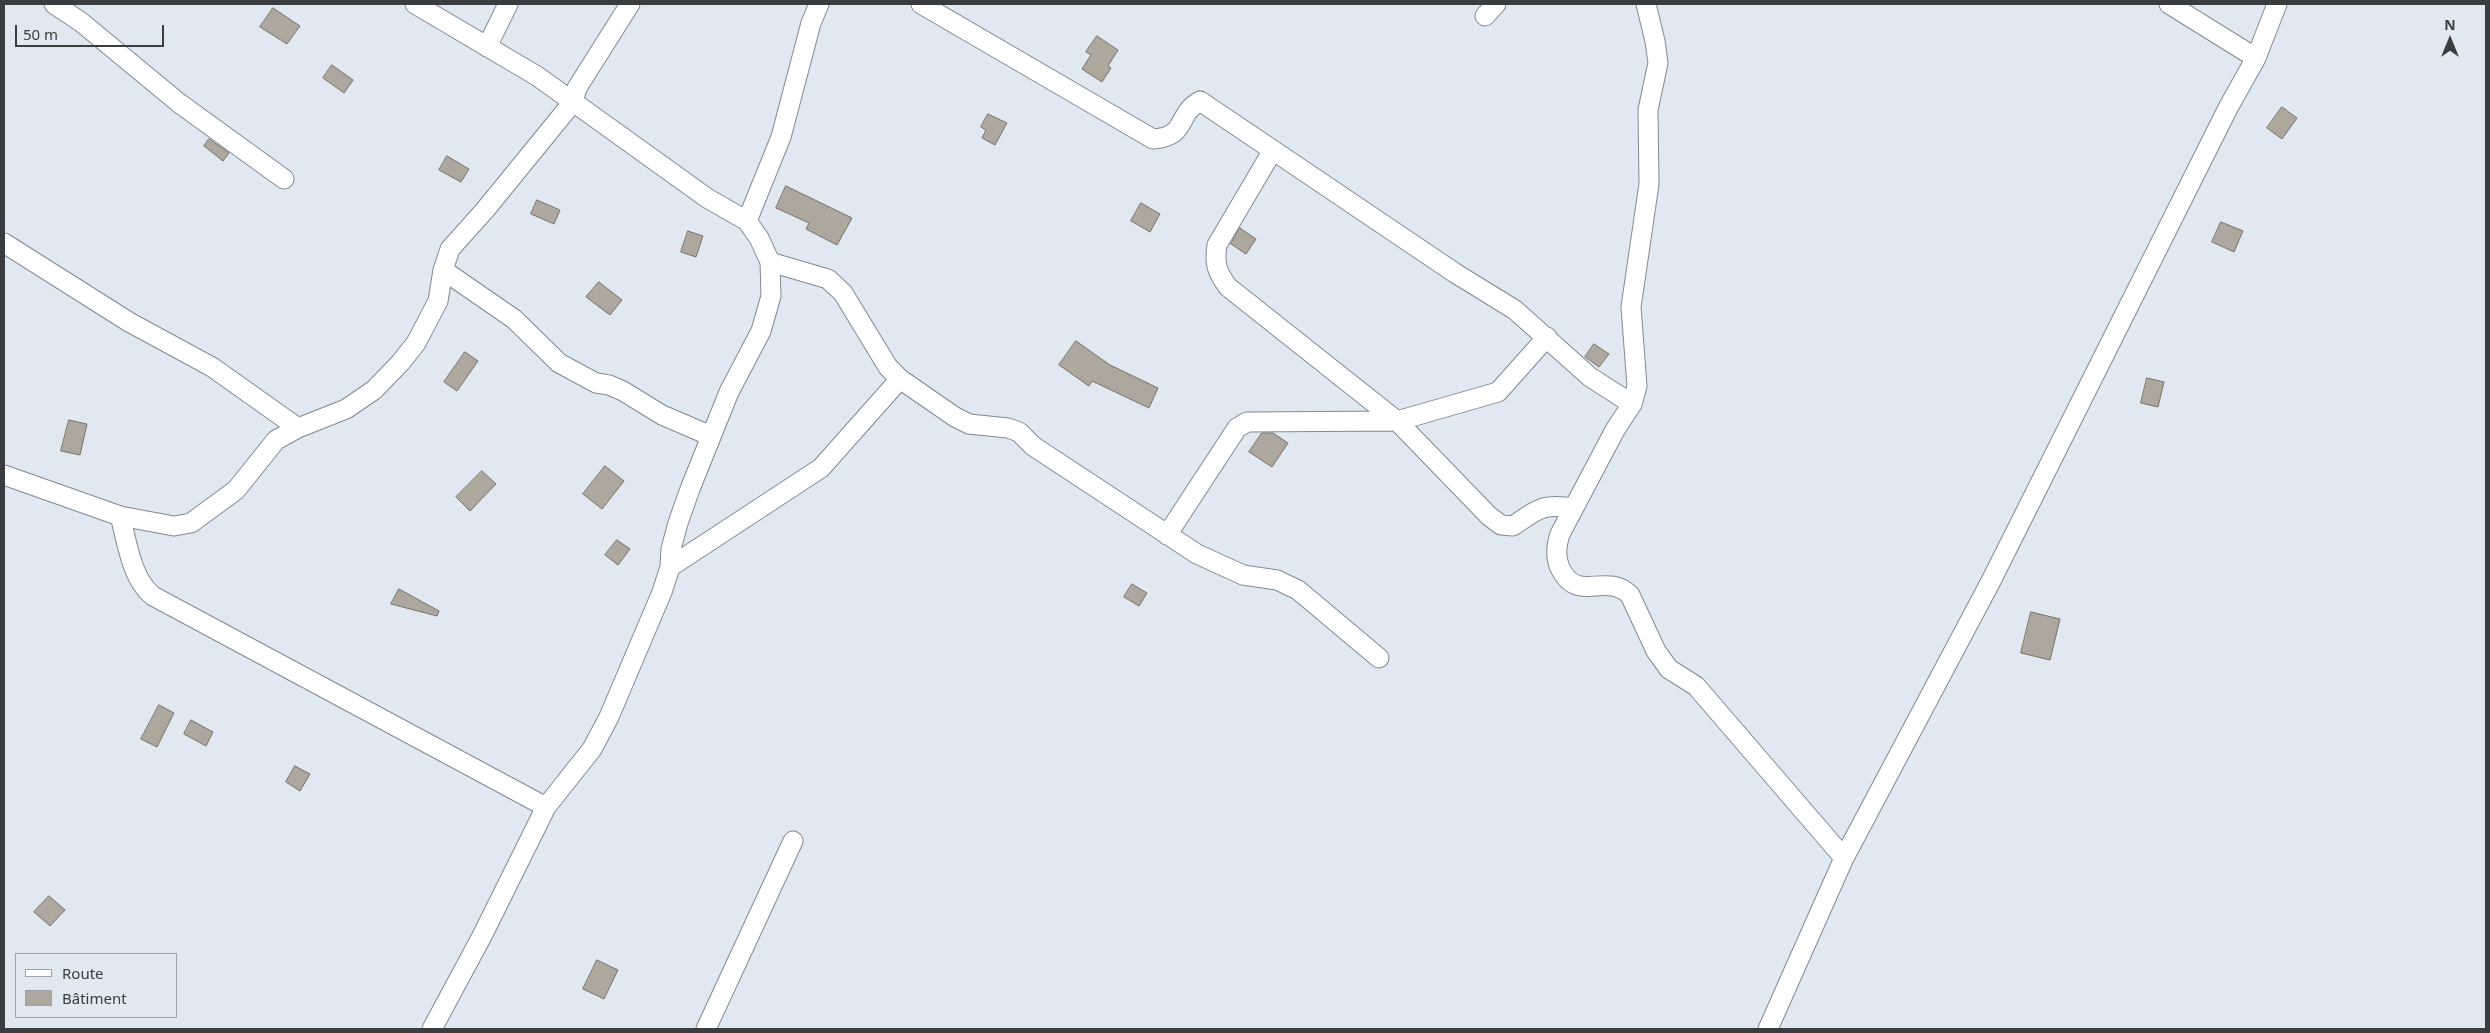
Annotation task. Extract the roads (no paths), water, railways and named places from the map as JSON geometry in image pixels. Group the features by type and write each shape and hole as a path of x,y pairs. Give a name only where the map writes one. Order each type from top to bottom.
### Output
{"street":[{"path":"54,4 81,22 179,103 284,179"},
{"path":"415,4 537,76 707,198 747,221 759,238 770,262 771,296 760,331 729,392 710,436 678,523 671,549 670,567 662,592 609,716 592,749 546,807 482,936 432,1029"},
{"path":"487,47 508,4"},
{"path":"4,475 120,516 174,526 191,523 236,490 276,440 298,428 346,409 374,390 416,343 438,301 443,270 450,249 485,210 573,102 577,88 630,4"},
{"path":"747,221 781,137 811,23 819,4"},
{"path":"921,4 1153,139 1167,138 1177,131 1191,106 1200,101 1455,273 1515,310 1590,378 1632,404"},
{"path":"1646,4 1656,41 1658,63 1648,110 1649,184 1631,307 1637,386 1632,404 1614,430 1560,534 1556,548 1559,565 1566,581 1575,586 1615,586 1623,588 1630,595 1656,651 1669,669 1696,686 1844,858"},
{"path":"2169,4 2256,58"},
{"path":"1768,1029 1844,858 1991,581 2228,108 2256,58 2277,4"},
{"path":"1273,150 1217,245 1214,259 1216,272 1228,287 1397,421 1489,516 1501,525 1513,526 1538,509 1552,505 1574,508"},
{"path":"4,243 129,322 212,367 298,428"},
{"path":"770,262 828,279 843,293 888,367 900,379 955,417 969,424 1008,428 1019,432 1033,446 1197,554 1243,575 1278,580 1298,590 1380,658"},
{"path":"443,270 514,318 559,363 596,383 609,385 624,391 662,415 710,436"},
{"path":"1167,535 1237,428 1247,422 1397,421 1498,392 1547,337"},
{"path":"670,567 821,468 900,379"},
{"path":"120,516 136,574 144,589 153,596 546,807"},
{"path":"706,1029 793,841"}]}
